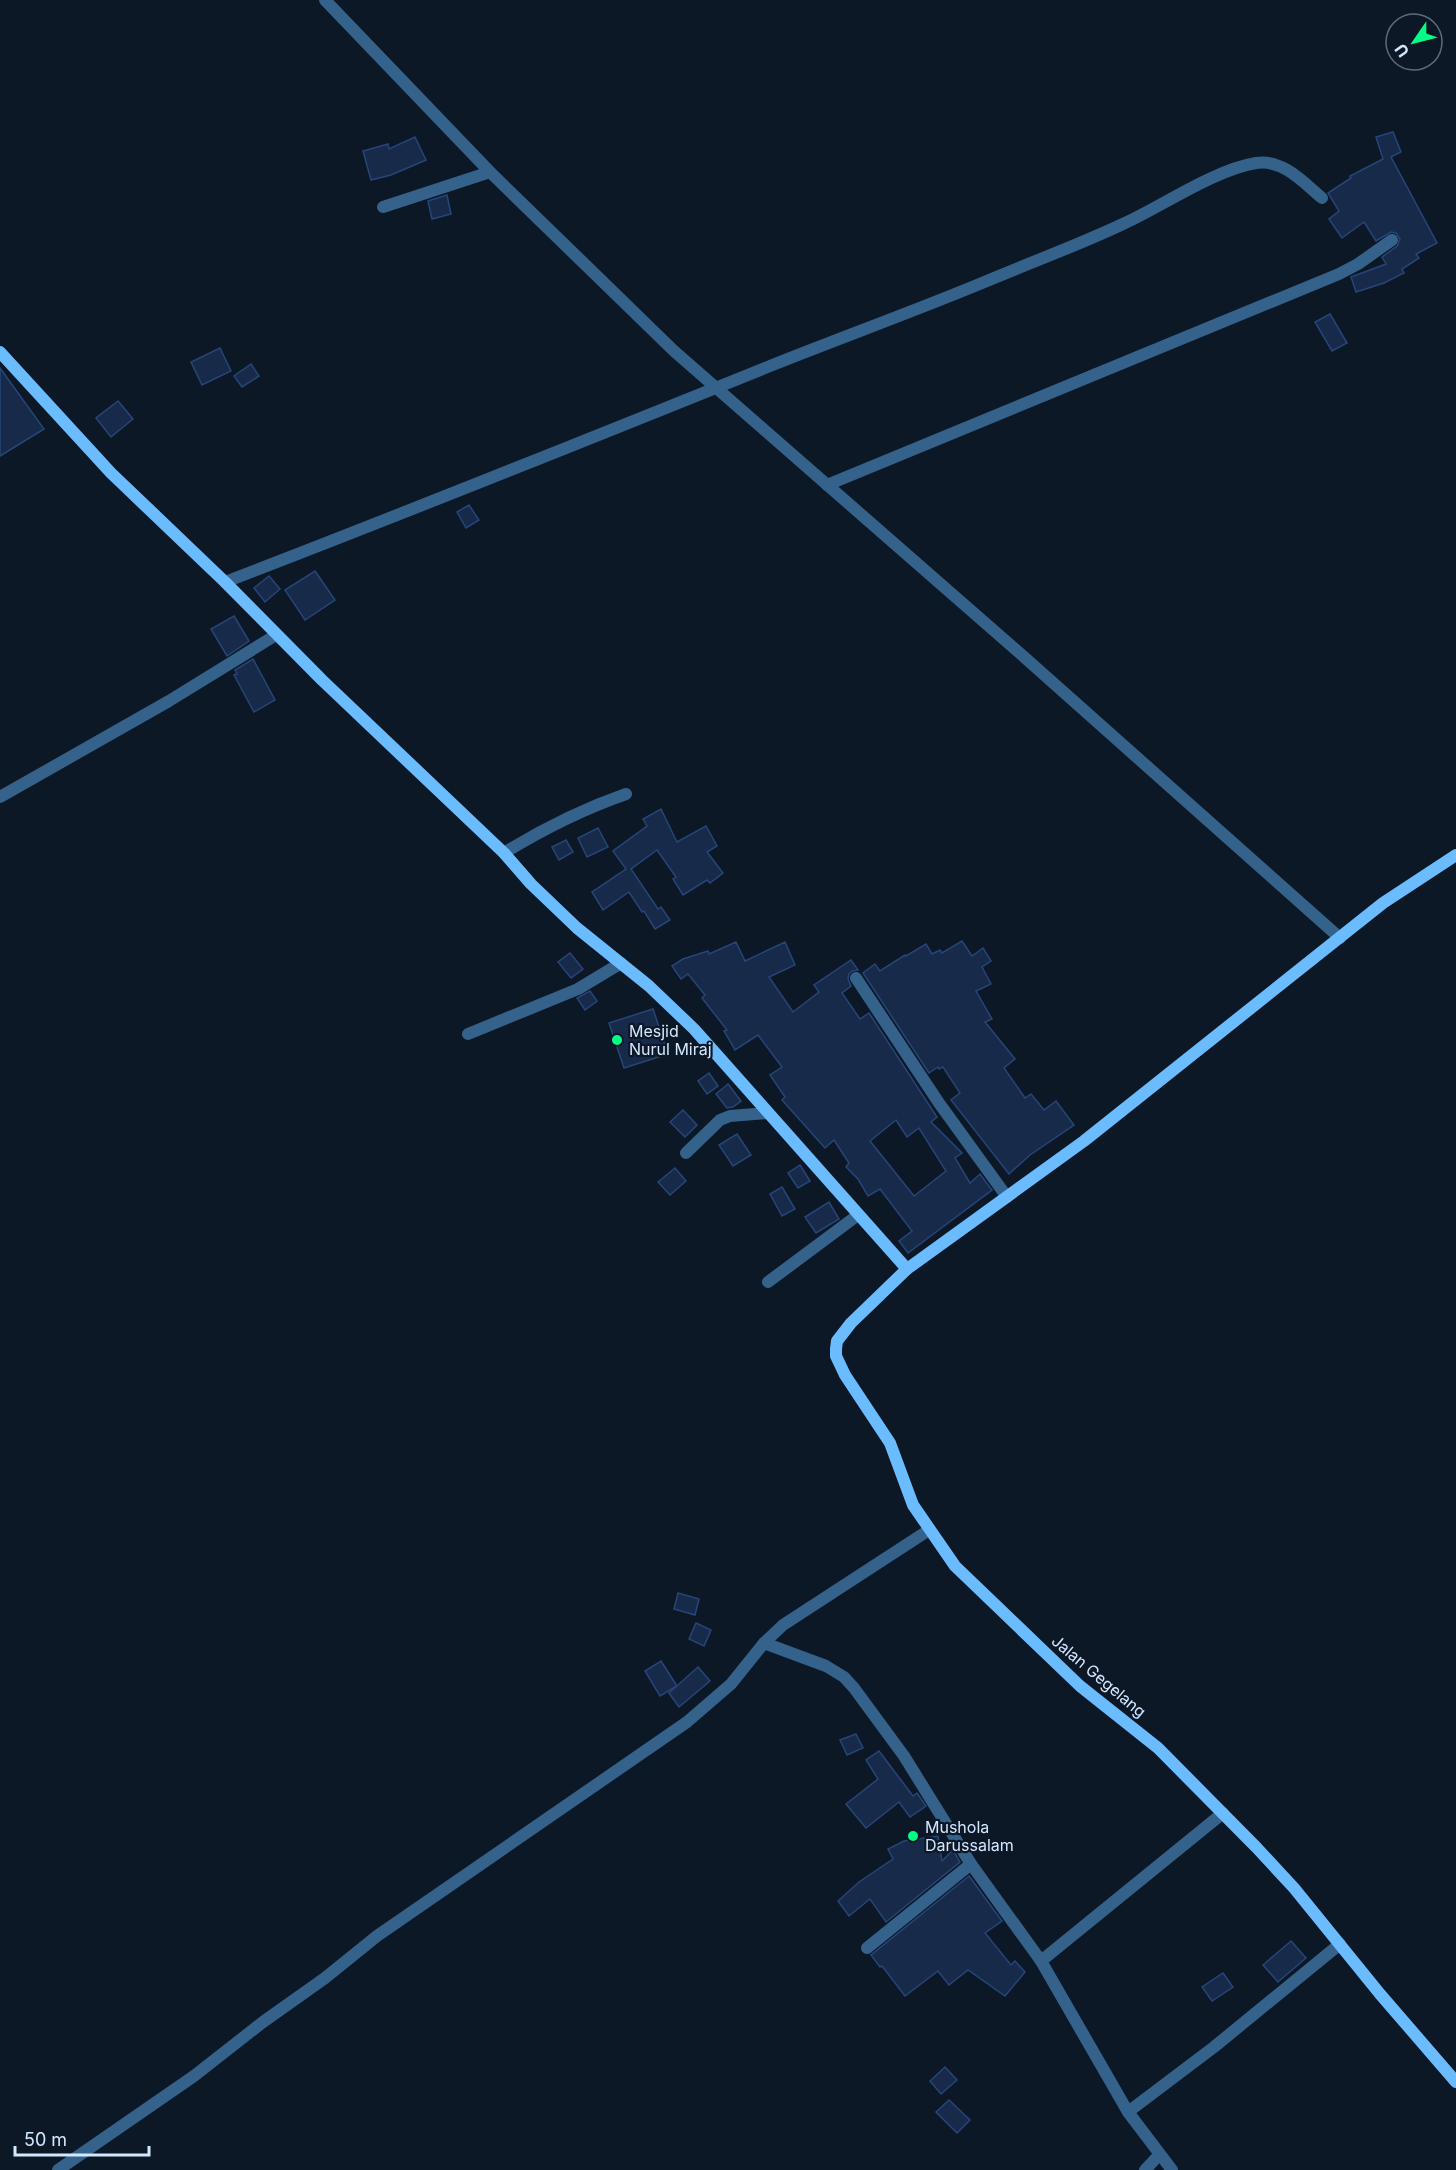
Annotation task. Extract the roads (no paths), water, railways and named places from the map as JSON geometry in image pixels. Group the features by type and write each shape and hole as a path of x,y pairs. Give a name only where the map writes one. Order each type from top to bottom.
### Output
{"street":[{"path":"325,0 490,172 714,388 1041,672 1340,938"},
{"path":"225,582 432,503 714,388 977,285 1124,224 1214,178 1240,168 1258,163 1273,164 1291,172 1322,198"},
{"path":"383,207 490,172"},
{"path":"827,485 1339,274 1358,264 1392,240"},
{"path":"0,352 111,473 225,582 322,680 504,853 531,884 577,928 649,986 694,1029 907,1269"},
{"path":"0,797 169,701 276,635"},
{"path":"504,853 545,829 595,805 626,794"},
{"name":"Jalan Gegelang","path":"1456,855 1383,903 1084,1141 907,1269 843,1332 837,1341 836,1356 845,1375 884,1431 895,1454 913,1505 955,1566 1080,1686 1158,1748 1223,1813 1279,1872 1456,2082"},
{"path":"468,1034 578,989 621,963"},
{"path":"856,978 939,1103 1007,1197"},
{"path":"686,1153 720,1120 730,1116 767,1113"},
{"path":"768,1282 858,1215"},
{"path":"58,2170 194,2076 377,1936 687,1722 731,1684 764,1643 783,1625 929,1530"},
{"path":"764,1643 826,1666 844,1677 904,1756 971,1864 1041,1960 1128,2112 1172,2170"},
{"path":"1041,1960 1223,1813"},
{"path":"867,1948 971,1864"},
{"path":"1128,2112 1214,2047 1340,1944"},
{"path":"1145,2170 1160,2155"}],"place":[{"name":"Mesjid Nurul Miraj","path":"617,1040"},
{"name":"Mushola Darussalam","path":"913,1836"}]}
